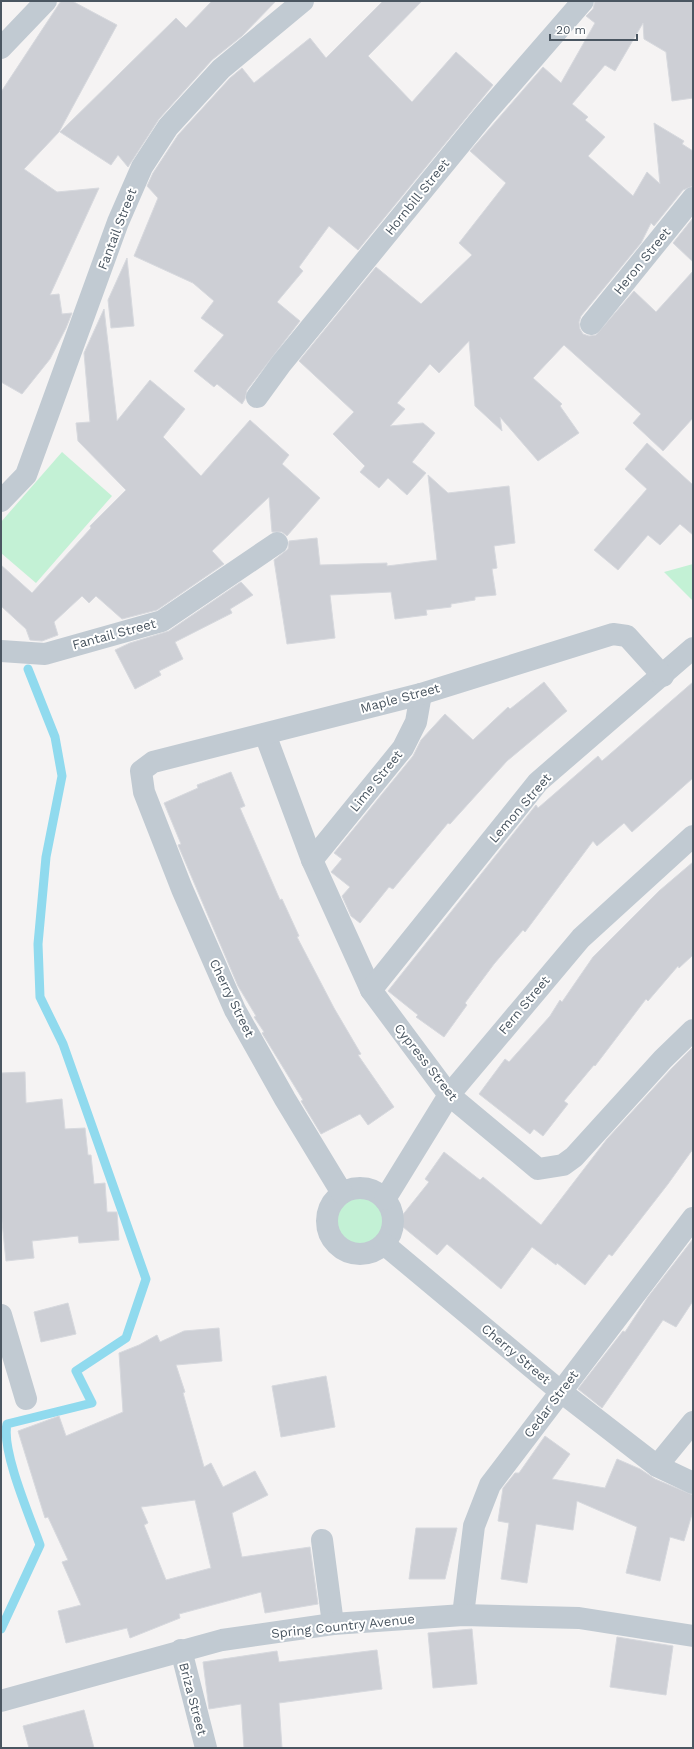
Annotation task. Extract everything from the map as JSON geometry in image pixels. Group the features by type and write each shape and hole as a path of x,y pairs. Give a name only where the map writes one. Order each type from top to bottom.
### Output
{"street":[{"path":"1,48 46,1"},
{"name":"Fantail Street","path":"1,501 26,475 118,222 142,167 168,127 221,69 303,1"},
{"name":"Hornbill Street","path":"257,397 281,364 484,115 583,1"},
{"name":"Heron Street","path":"591,324 693,198"},
{"name":"Fantail Street","path":"1,652 45,654 162,621 277,543"},
{"name":"Maple Street","path":"144,792 141,771 153,762 421,694 612,634 627,636 662,676"},
{"name":"Lemon Street","path":"371,990 538,782 693,648"},
{"name":"Lime Street","path":"312,860 403,748 416,722 421,694"},
{"name":"Cypress Street","path":"265,734 312,860 371,990 449,1095 538,1169 563,1165 574,1157 663,1060 693,1030"},
{"name":"Cherry Street","path":"144,792 182,889 235,1010 342,1193"},
{"name":"Fern Street","path":"385,1199 449,1095 581,938 693,836"},
{"path":"357,1188 372,1190 385,1199 392,1214 392,1230 384,1244 371,1252 355,1254 341,1248 331,1236 327,1220 331,1205 342,1193 357,1188"},
{"name":"Cedar Street","path":"463,1614 474,1526 490,1485 693,1218"},
{"name":"Cherry Street","path":"384,1244 560,1391 657,1466 693,1483"},
{"path":"1,1315 26,1399"},
{"path":"657,1466 693,1422"},
{"path":"322,1540 333,1624"},
{"name":"Spring Country Avenue","path":"1,1701 181,1650 222,1640 333,1624 463,1614 579,1618 693,1636"},
{"name":"Briza Street","path":"181,1650 206,1748"}],"green space":[{"path":"62,452 112,496 36,583 1,553 1,522"},
{"path":"693,564 693,601 664,572"},
{"path":"354,1194 366,1194 380,1202 388,1216 386,1233 380,1242 366,1250 354,1250 344,1245 337,1238 332,1228 332,1216 337,1206 344,1199"}],"building":[{"path":"61,1 72,1 117,25 59,132 24,169 57,192 99,188 50,295 59,294 62,314 72,313 50,359 22,394 1,382 1,92"},
{"path":"212,1 276,1 242,36 212,60 159,119 128,167 118,155 111,165 60,132 176,18 186,28"},
{"path":"383,1 422,1 368,56 412,102 456,52 493,85 358,250 329,226 299,267 303,271 277,302 300,321 247,390 242,404 217,384 214,387 194,371 224,335 201,318 214,301 193,283 134,256 158,198 147,186 153,173 178,135 230,78 242,68 254,83 310,38 326,58"},
{"path":"595,1 693,1 693,98 672,101 666,52 644,39 643,23 615,71 605,65 572,104 588,117 585,120 605,137 588,156 633,196 647,172 660,184 654,123 684,141 682,144 693,151 693,186 683,190 654,226 651,223 641,243 581,316 579,322 580,329 583,334 589,336 596,335 634,291 656,312 693,271 693,418 663,451 633,423 641,414 564,345 533,378 562,404 560,406 579,433 538,461 500,417 502,431 475,406 469,341 439,373 430,364 397,403 405,409 390,426 423,423 435,433 412,462 426,473 407,495 388,478 379,488 360,472 365,466 333,434 354,412 299,361 376,267 421,304 472,255 459,243 506,183 470,151 543,67 561,83 595,23 586,16 593,9"},
{"path":"693,218 693,262 673,243"},
{"path":"127,258 134,326 111,328 108,300"},
{"path":"104,309 117,421 150,380 185,409 163,437 201,476 250,420 289,455 282,464 320,498 287,536 282,532 272,532 269,497 212,551 224,564 157,610 122,619 96,596 89,603 82,596 54,622 58,635 42,641 30,640 26,629 1,606 1,565 32,593 91,528 90,526 126,490 78,441 76,423 90,422 84,353"},
{"path":"647,443 693,485 693,535 680,524 660,545 648,535 618,570 594,550 647,489 625,469"},
{"path":"428,475 448,493 509,486 515,543 494,546 497,568 492,569 496,595 475,597 475,600 451,604 451,607 426,610 427,615 395,619 391,592 330,595 335,638 287,644 274,560 288,549 289,541 317,538 320,565 387,563 387,566 437,560"},
{"path":"241,582 253,595 230,609 232,613 175,642 183,659 159,671 161,675 135,689 115,650 130,643 169,631"},
{"path":"544,682 567,711 507,761 450,824 448,823 393,889 389,887 360,923 351,916 342,896 350,887 331,872 342,859 334,853 413,756 421,740 445,714 473,740 508,707 510,709"},
{"path":"693,682 693,778 632,832 624,823 597,846 593,841 525,932 523,930 494,964 465,1003 467,1005 444,1037 416,1017 418,1015 388,991 536,805 538,808 598,756 602,761"},
{"path":"231,772 245,806 240,808 280,900 282,899 299,936 297,937 334,1008 361,1054 358,1055 394,1107 368,1125 360,1114 321,1134 301,1101 303,1100 262,1033 264,1032 254,1017 256,1016 238,986 178,845 181,844 164,803 198,788 197,785"},
{"path":"693,862 693,955 679,968 678,966 648,1001 646,999 595,1066 594,1065 564,1101 568,1104 543,1136 534,1129 530,1134 479,1094 505,1059 509,1062 550,1016 560,1000 562,1002 593,957 659,891"},
{"path":"693,1047 693,1149 612,1256 609,1254 585,1285 557,1263 556,1265 532,1247 501,1289 447,1244 437,1255 397,1222 429,1182 425,1179 444,1152 480,1180 483,1177 541,1225 607,1139"},
{"path":"25,1072 26,1103 62,1099 65,1129 85,1128 88,1155 91,1155 94,1184 105,1183 107,1212 117,1212 119,1240 79,1243 78,1236 32,1241 34,1258 6,1261 1,1212 1,1073"},
{"path":"693,1239 693,1301 676,1327 663,1320 602,1408 578,1389 623,1331 625,1332 648,1297"},
{"path":"68,1303 76,1334 41,1342 34,1312"},
{"path":"219,1328 222,1361 176,1365 185,1392 183,1393 204,1467 211,1463 223,1487 255,1471 268,1495 232,1513 242,1557 310,1547 318,1604 265,1613 261,1592 179,1614 180,1618 130,1638 127,1628 66,1643 58,1611 81,1605 62,1562 68,1560 48,1517 45,1518 18,1431 59,1416 66,1436 123,1412 119,1353 139,1345 157,1335 160,1342 184,1331","holes":["195,1500 211,1568 166,1580 144,1525 148,1523 141,1507"]},
{"path":"326,1376 335,1427 281,1437 272,1386"},
{"path":"545,1436 570,1454 552,1479 605,1488 617,1459 640,1469 655,1479 693,1495 693,1511 684,1541 670,1537 660,1581 626,1573 637,1527 577,1501 573,1530 536,1524 527,1583 501,1579 509,1523 498,1521 503,1488 515,1473 519,1473"},
{"path":"416,1528 457,1528 445,1579 409,1579"},
{"path":"472,1629 477,1684 433,1688 428,1633"},
{"path":"617,1637 673,1646 666,1695 610,1687"},
{"path":"377,1650 382,1689 279,1703 282,1748 244,1748 241,1704 209,1709 203,1662 277,1651 279,1662"},
{"path":"84,1710 94,1748 29,1748 23,1726"}],"waterway":[{"path":"1,1629 40,1545 12,1466 6,1436 7,1424 92,1403 76,1371 126,1338 146,1279 63,1044 40,997 38,944 46,857 62,776 55,737 28,669"}]}
